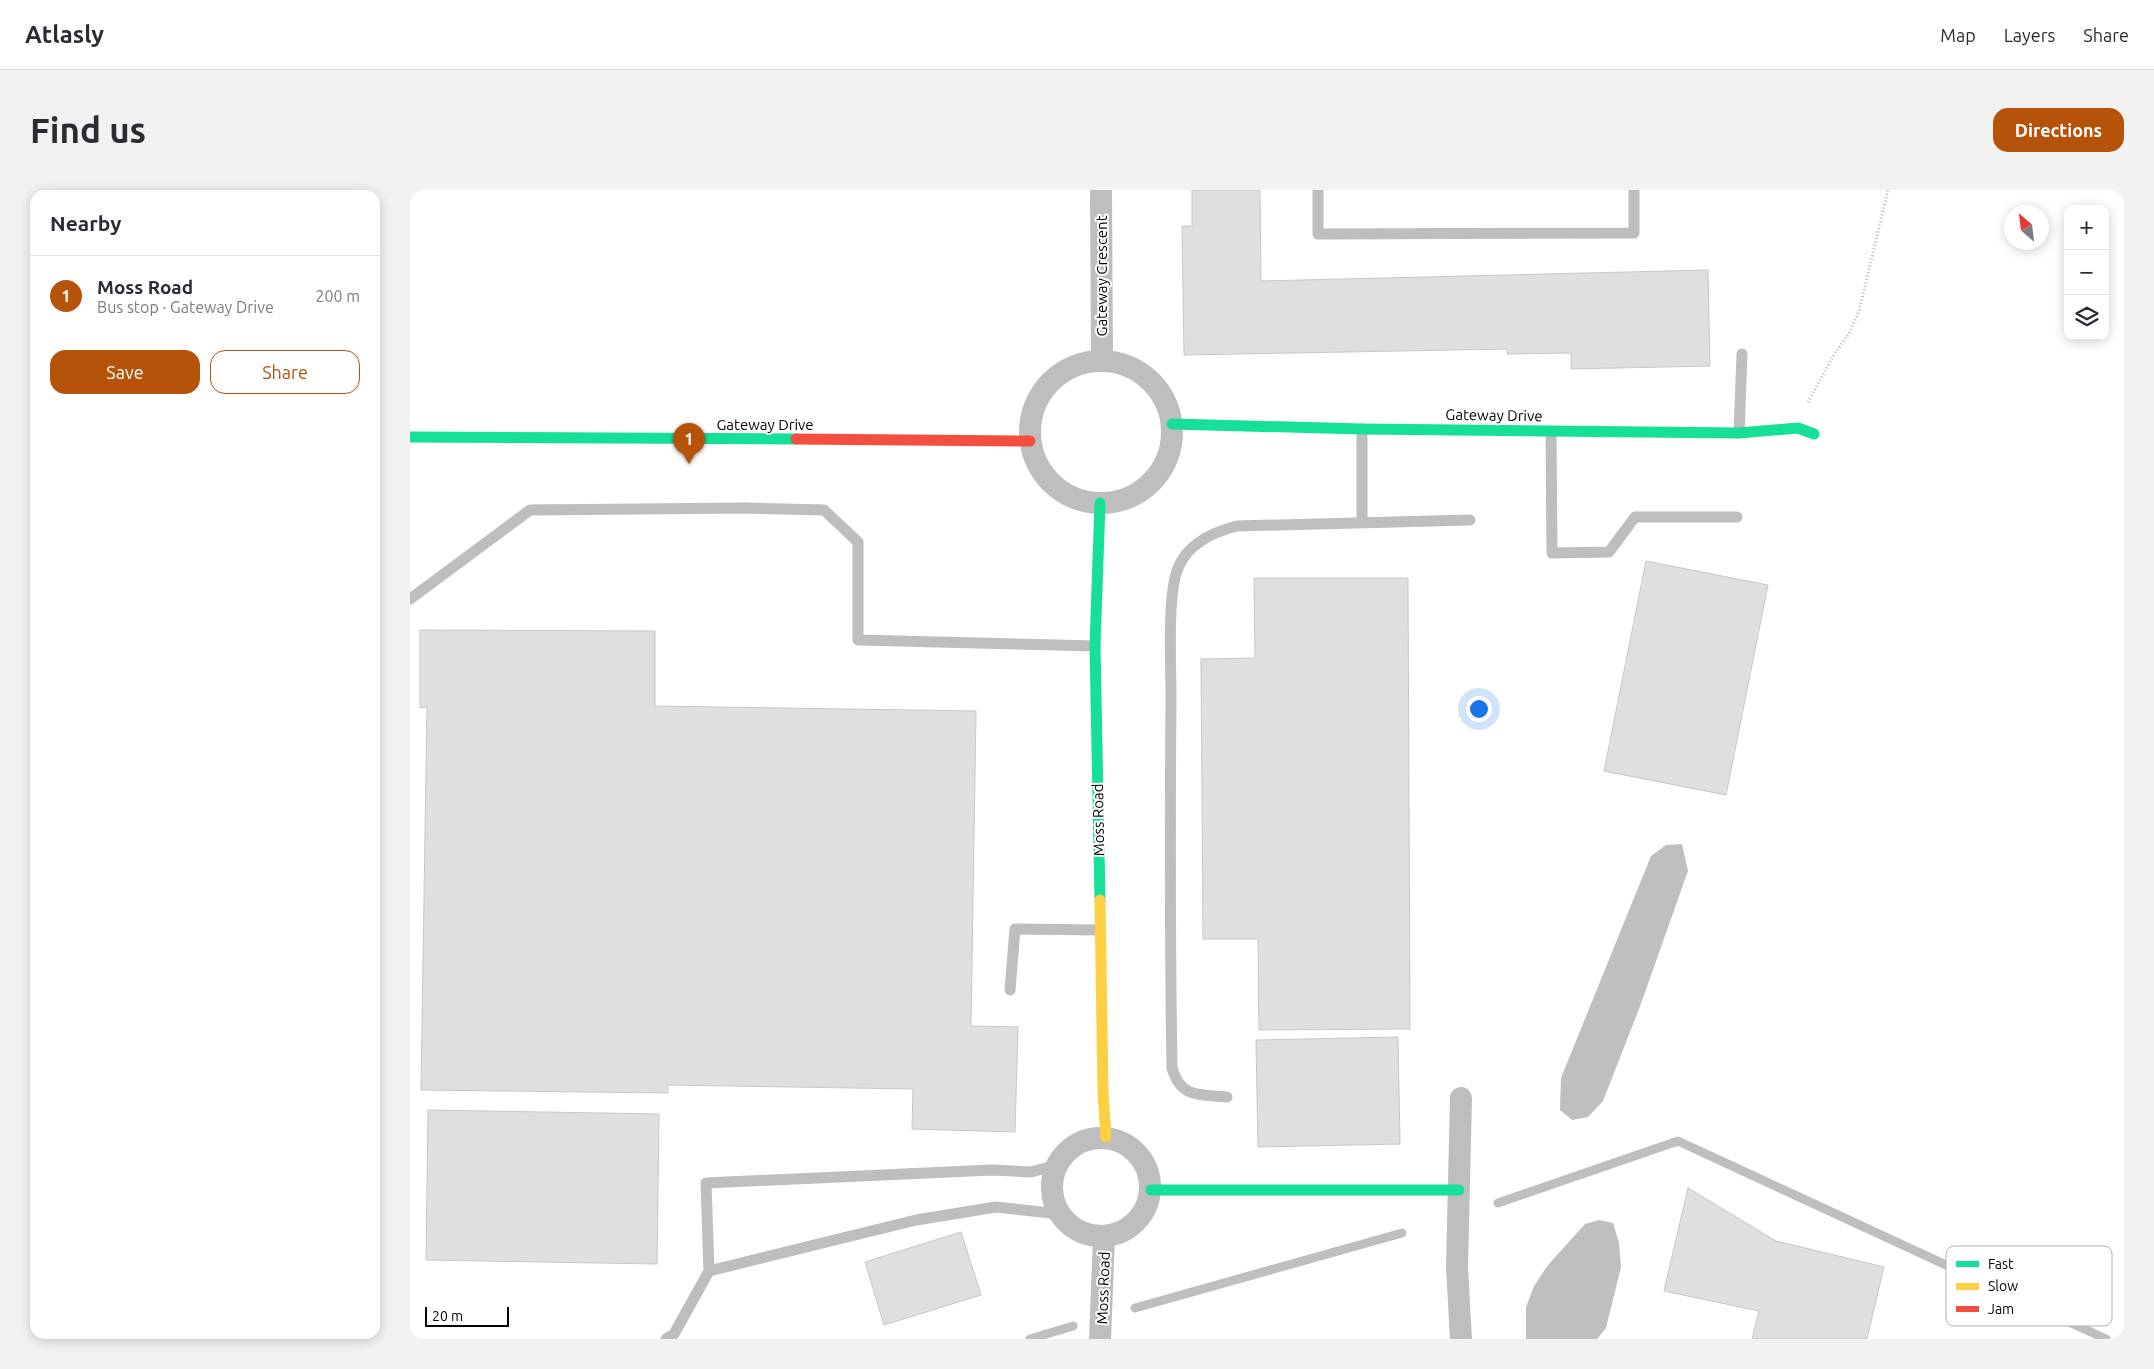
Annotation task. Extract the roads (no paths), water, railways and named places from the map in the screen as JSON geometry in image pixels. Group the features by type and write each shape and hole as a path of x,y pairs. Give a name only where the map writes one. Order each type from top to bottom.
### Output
{"street":[{"name":"Gateway Crescent","path":"1101,190 1102,361"},
{"path":"1102,361 1128,367 1140,373 1156,386 1167,404 1172,424 1170,448 1161,470 1145,488 1124,500 1100,503 1080,500 1061,492 1046,478 1035,460 1030,441 1031,417 1040,394 1056,376 1078,365 1102,361"},
{"name":"Gateway Drive","path":"1172,424 1362,429 1739,433 1798,428 1814,434"},
{"name":"Gateway Drive","path":"410,437 1030,441"},
{"name":"Moss Road","path":"1100,503 1095,646 1103,1092 1106,1137"},
{"path":"1461,1098 1458,1267 1461,1339"},
{"path":"1106,1137 1124,1143 1139,1154 1150,1177 1151,1190 1148,1204 1141,1216 1131,1226 1118,1233 1104,1236 1087,1234 1072,1226 1060,1214 1053,1198 1052,1181 1057,1165 1065,1153 1077,1143 1091,1138 1106,1137"},
{"path":"1151,1190 1459,1190"},
{"name":"Moss Road","path":"1100,1339 1104,1236"}],"lane":[{"path":"1318,190 1318,234 1634,233 1634,190"},
{"path":"1739,433 1742,354"},
{"path":"1362,429 1362,523"},
{"path":"1551,431 1552,553 1609,552 1635,517 1737,517"},
{"path":"410,599 530,510 745,508 824,510 858,542 858,640 1095,646"},
{"path":"1228,1097 1191,1093 1181,1088 1172,1068 1170,839 1173,582 1185,556 1197,544 1215,532 1237,526 1470,520"},
{"path":"1010,990 1015,929 1100,930"},
{"path":"666,1339 674,1334 709,1271 706,1183 992,1170 1031,1172 1057,1165"},
{"path":"709,1271 916,1220 996,1207 1060,1214"}],"waterway":[{"path":"1498,1203 1678,1141 1946,1265"},
{"path":"1135,1308 1402,1233"},
{"path":"1030,1339 1073,1326"},
{"path":"2078,1326 2106,1339"}],"place":[{"name":"Moss Road","path":"689,464"}]}
